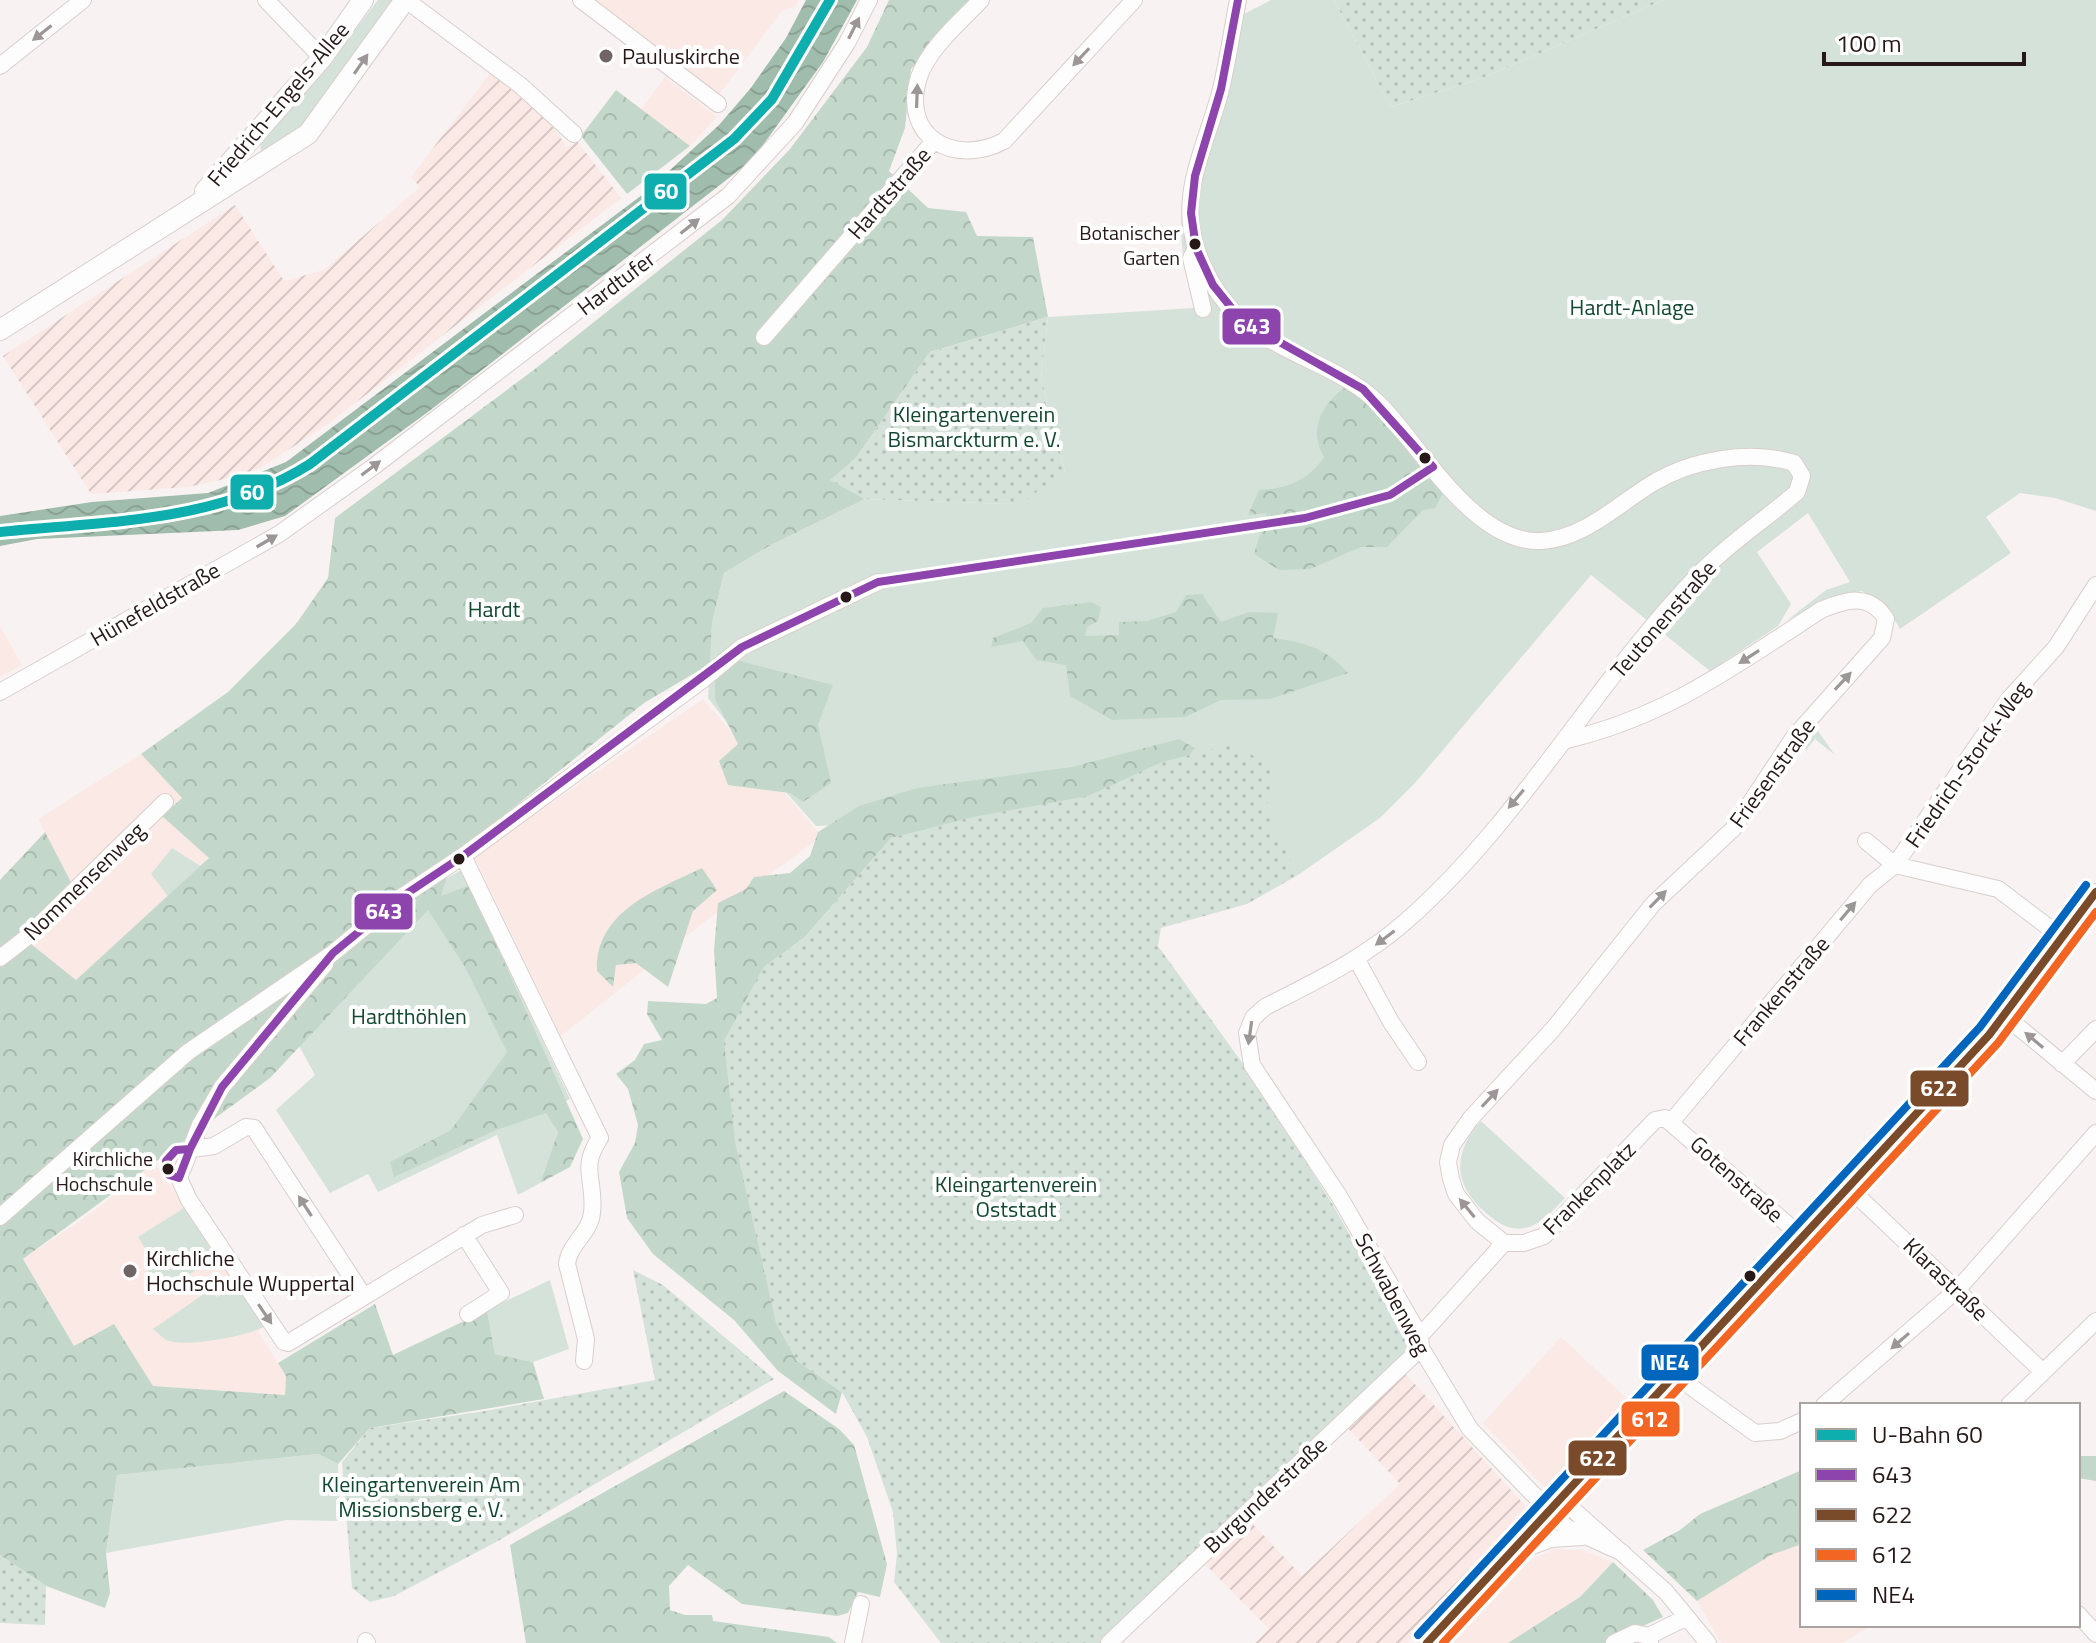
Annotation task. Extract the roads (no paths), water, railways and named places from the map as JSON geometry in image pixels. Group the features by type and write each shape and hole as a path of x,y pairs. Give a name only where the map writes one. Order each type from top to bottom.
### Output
{"main road":[{"name":"Friedrich-Engels-Allee","path":"191,206 322,58 363,0"},
{"name":"Friedrich-Engels-Allee","path":"0,330 191,206 274,158 315,127 406,0"},
{"path":"253,138 257,158 274,158"}],"street":[{"path":"0,66 83,0"},
{"path":"266,0 322,58"},
{"name":"Friedrich-Engels-Allee","path":"406,0 520,85 574,134"},
{"path":"581,0 718,104"},
{"name":"Hardtufer","path":"308,514 728,196 795,123 847,43 869,0"},
{"path":"934,141 918,118 919,76 925,64 981,0"},
{"name":"Hardtstraße","path":"764,337 934,141 956,150 980,150 1004,141 1134,0"},
{"path":"1203,309 1191,258 1196,248 1191,227 1195,176 1221,89 1238,0"},
{"name":"Teutonenstraße","path":"1196,248 1213,285 1242,321 1363,389 1477,515 1509,536 1539,541 1579,531 1652,484 1692,465 1760,458 1785,460 1799,468 1802,483 1797,492 1699,574 1602,690 1567,740 1443,887 1357,960 1265,1007 1253,1018 1247,1033 1252,1065"},
{"name":"Hünefeldstraße","path":"0,692 279,534 308,514"},
{"path":"0,1217 188,1052 333,953 400,898 463,856 701,681 730,654 878,582"},
{"name":"Friedrich-Storck-Weg","path":"1895,865 2009,699 2056,647 2096,585"},
{"name":"Friesenstraße","path":"1504,1243 1464,1206 1451,1179 1448,1162 1452,1145 1471,1118 1554,1028 1653,904 1733,829 1751,807 1794,737 1882,638 1886,619 1877,607 1863,600 1840,603 1821,610 1690,695 1634,721 1567,740"},
{"name":"Nommensenweg","path":"0,958 26,938 165,802"},
{"path":"1866,841 1895,865 1998,889 2064,939"},
{"path":"463,856 600,1138 590,1153 587,1168 592,1214 568,1253 567,1264 586,1339 584,1361"},
{"name":"Frankenstraße","path":"1672,1121 1870,885 1895,865"},
{"path":"1427,1643 2005,1016 2096,892"},
{"path":"333,953 318,975 300,991 222,1087 200,1125 179,1178 189,1200 288,1343 464,1235 501,1217 515,1215"},
{"path":"1357,960 1418,1062"},
{"path":"2005,1016 2096,1091"},
{"path":"2062,1064 2096,1029"},
{"name":"Schwabenweg","path":"1252,1065 1339,1196 1470,1429 1556,1505"},
{"name":"Frankenplatz","path":"1504,1243 1524,1243 1544,1236 1655,1120 1672,1121"},
{"name":"Gotenstraße","path":"1672,1121 1801,1236"},
{"path":"192,1149 204,1150 244,1128 254,1128 363,1295"},
{"path":"1843,1400 1958,1289 2096,1133"},
{"name":"Klarastraße","path":"1848,1187 2043,1372"},
{"path":"464,1235 501,1293 468,1314"},
{"name":"Burgunderstraße","path":"1109,1643 1420,1342 1504,1243"},
{"path":"2011,1403 2096,1321"},
{"path":"1676,1376 1755,1433 1780,1431 1800,1422"},
{"path":"1556,1505 1582,1537"},
{"path":"1556,1505 1623,1553 1658,1584 1708,1643"},
{"path":"1506,1555 1551,1539 1582,1537 1623,1553"},
{"path":"853,1643 861,1604"},
{"path":"2080,1616 2096,1634"},
{"path":"1614,1643 1635,1633 1650,1639 1687,1617"}],"water":[{"path":"806,0 857,0 823,62 752,160 428,412 285,516 238,530 37,539 0,546 0,516 92,502 208,493 286,462 646,192 719,125 750,89 786,38"}],"metro line":[{"name":"60","path":"0,532 120,521 199,509 237,498 310,464 734,139 772,99 830,0"}],"place":[{"name":"Pauluskirche","path":"606,56"},
{"name":"Botanischer Garten","path":"1195,244"},
{"name":"Kirchliche Hochschule","path":"168,1169"},
{"name":"Kirchliche Hochschule Wuppertal","path":"130,1271"}],"park label":[{"name":"Hardt-Anlage","path":"1632,307"},
{"name":"Kleingartenverein Bismarckturm e. V.","path":"974,426"},
{"name":"Hardt","path":"494,609"},
{"name":"Hardthöhlen","path":"409,1016"},
{"name":"Kleingartenverein Oststadt","path":"1016,1196"},
{"name":"Kleingartenverein Am Missionsberg e. V.","path":"421,1496"}]}
